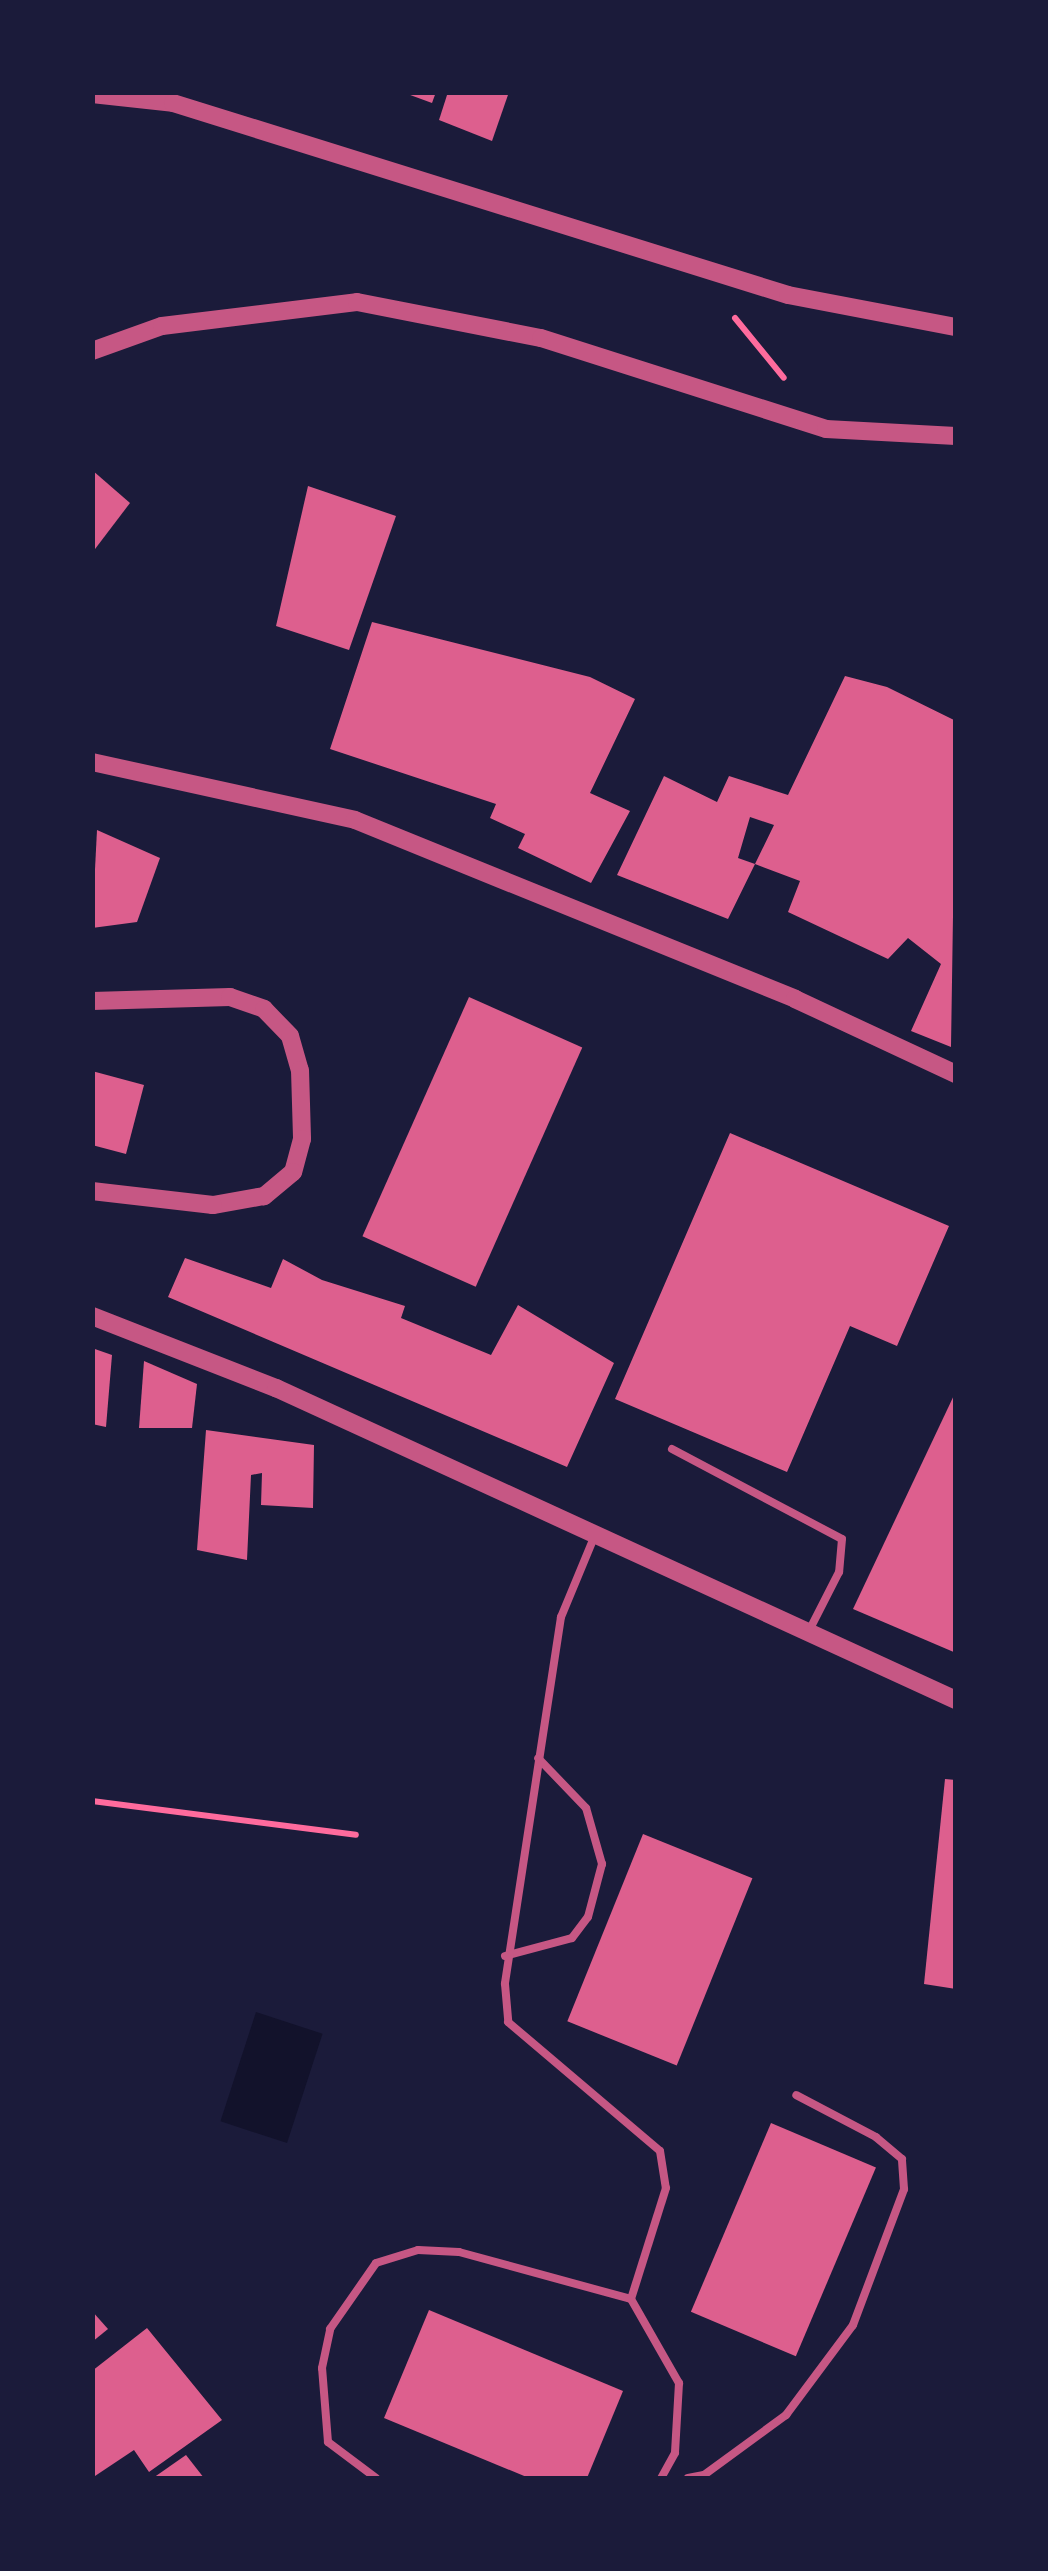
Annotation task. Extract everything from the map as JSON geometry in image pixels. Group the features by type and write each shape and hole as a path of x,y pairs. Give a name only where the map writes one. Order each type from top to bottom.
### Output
{"street":[{"path":"92,94 173,103 693,267 900,320 956,327"},
{"path":"92,351 162,326 357,302 541,338 826,428 956,436"},
{"path":"92,762 356,820 795,998 956,1074"},
{"path":"92,1001 230,997 264,1009 290,1036 300,1070 302,1139 294,1172 264,1196 213,1205 92,1191"},
{"path":"92,1316 276,1388 956,1700"}],"lane":[{"path":"672,1450 842,1539 839,1572 809,1631"},
{"path":"595,1535 561,1617 504,1956 508,2022 660,2151 666,2188 631,2299"},
{"path":"504,1956 572,1938 588,1917 602,1864 586,1808 538,1758"},
{"path":"688,2478 704,2476 786,2416 853,2325 904,2189 902,2159 876,2137 796,2095"},
{"path":"376,2478 328,2442 322,2368 330,2329 376,2263 418,2250 459,2252 631,2299 679,2383 675,2453 662,2478"}],"path":[{"path":"693,267 826,428"},
{"path":"92,1801 356,1835"}],"shaded area":[{"path":"256,2012 323,2034 287,2143 220,2121"}],"building":[{"path":"402,92 436,92 432,103"},
{"path":"448,92 509,92 492,141 439,120"},
{"path":"92,470 130,503 92,553"},
{"path":"308,486 396,516 349,650 276,626"},
{"path":"372,622 590,677 635,699 590,793 630,811 591,883 518,848 525,834 490,818 496,804 330,749"},
{"path":"845,676 887,687 956,721 951,1047 911,1031 941,964 908,938 888,959 788,912 800,881 755,864 728,919 617,875 664,776 717,802 729,776 788,795","holes":["750,817 774,825 755,864 738,858"]},
{"path":"97,830 160,858 137,922 92,928"},
{"path":"469,997 582,1047 476,1287 362,1236"},
{"path":"92,1071 144,1085 126,1154 92,1145"},
{"path":"730,1133 949,1226 897,1346 850,1326 787,1472 615,1399"},
{"path":"185,1258 271,1288 283,1259 322,1280 405,1306 401,1318 491,1355 518,1305 614,1363 567,1467 168,1297"},
{"path":"92,1348 112,1355 106,1427 92,1424"},
{"path":"144,1361 197,1384 192,1428 139,1428"},
{"path":"956,1391 956,1653 853,1609"},
{"path":"206,1430 314,1445 313,1508 261,1505 262,1473 251,1475 247,1560 197,1550"},
{"path":"945,1779 956,1780 956,1989 924,1984"},
{"path":"643,1834 752,1878 677,2065 567,2021"},
{"path":"771,2123 876,2168 796,2356 691,2312"},
{"path":"429,2310 623,2391 587,2478 529,2478 384,2418"},
{"path":"92,2311 108,2329 92,2342"},
{"path":"147,2328 222,2420 149,2472 134,2450 92,2478 92,2371"},
{"path":"186,2455 204,2478 153,2478"}]}
